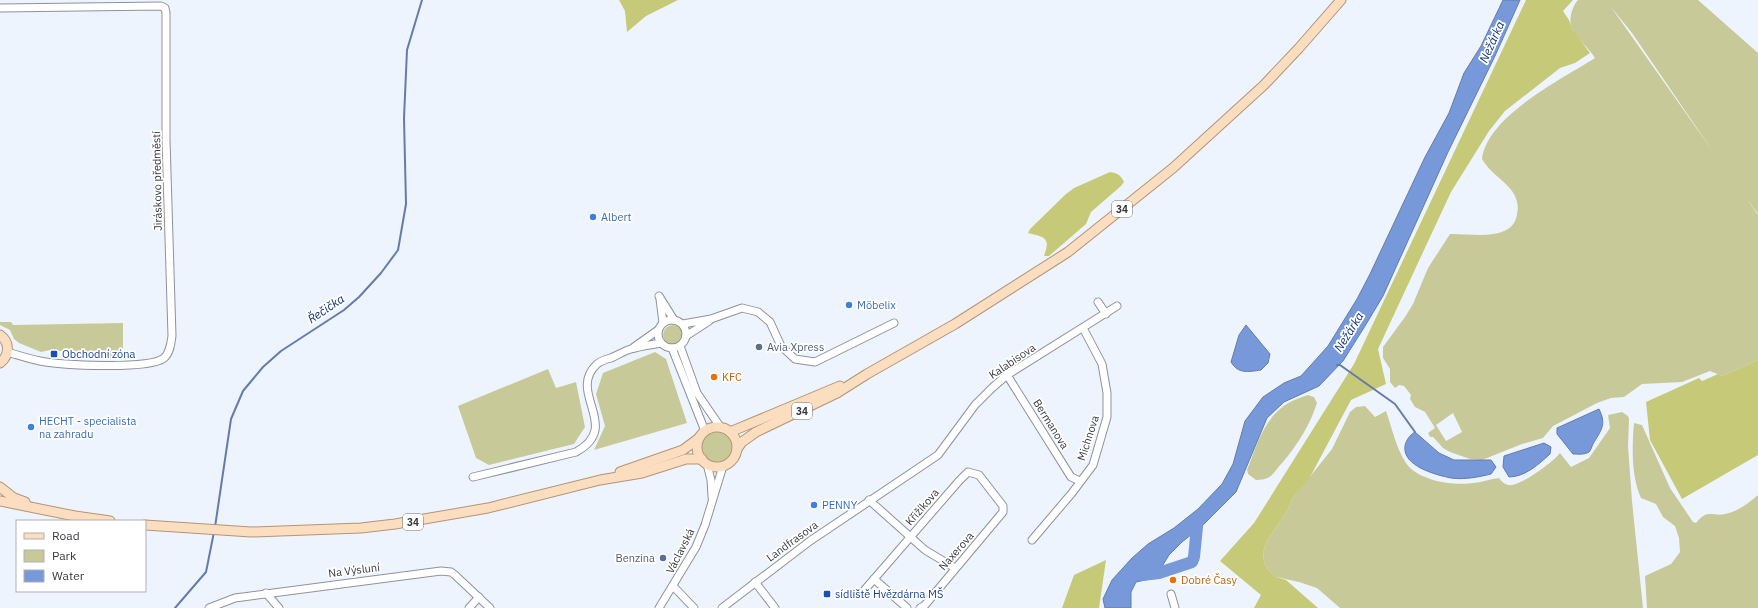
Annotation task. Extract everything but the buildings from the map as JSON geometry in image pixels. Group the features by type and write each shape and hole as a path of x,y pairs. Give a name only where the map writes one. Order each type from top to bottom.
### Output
{"main road":[{"name":"34","path":"737,449 742,442 756,432 837,394 867,374 955,324 1068,252 1184,158 1264,84 1299,48 1341,0"},
{"path":"0,335 6,341 7,352 0,362"},
{"name":"34","path":"730,432 867,374"},
{"path":"713,428 722,428 730,432 736,440 737,449 733,460 723,466 713,467 704,462 698,450 703,434 713,428"},
{"name":"34","path":"600,480 683,450 703,434"},
{"name":"34","path":"146,525 251,532 323,530 394,524 488,508 600,480 642,473 686,460 704,462"},
{"path":"0,487 14,498 48,511"},
{"path":"0,501 104,520"}],"street":[{"name":"Jiráskovo předměstí","path":"0,8 161,6 165,8 166,13 166,140 172,336 169,350 164,358 151,364 96,366 40,361 7,352"},
{"path":"663,323 659,296 674,320"},
{"path":"1098,302 1106,314"},
{"name":"Kalabisova","path":"938,455 975,405 1007,375 1117,306"},
{"path":"631,349 658,330 663,323 668,320 674,320 683,324 711,319 742,308 758,312 770,322 781,346 795,359 815,362 894,322"},
{"path":"473,477 576,452 586,446 594,436 596,420 588,397 587,383 590,372 598,363 631,349 661,343 672,348 680,346 686,336 711,319"},
{"path":"683,324 686,330 686,336"},
{"name":"Michnova","path":"1032,540 1093,465 1107,417 1106,392 1102,364 1083,328"},
{"path":"658,330 661,343"},
{"path":"680,346 697,393 722,428"},
{"path":"672,348 703,434"},
{"name":"Bermanova","path":"1007,375 1071,477 1080,481"},
{"name":"Landfrasova","path":"722,608 810,541 938,455"},
{"name":"Václavská","path":"704,462 711,480 712,501"},
{"name":"Václavská","path":"659,608 674,586 696,548 723,466"},
{"name":"Křižíkova","path":"861,594 968,472 979,475 1003,506"},
{"path":"869,500 925,550 955,568"},
{"name":"Naxerova","path":"920,608 1001,516 1003,506"},
{"name":"Na Výsluní","path":"209,608 235,598 266,593 442,571 451,572 455,575 490,608"},
{"path":"874,579 907,608"},
{"path":"755,582 775,608"},
{"path":"674,586 694,608"},
{"path":"266,593 279,608"},
{"path":"1171,594 1175,608"},
{"path":"468,608 479,597"}],"green space":[{"path":"619,0 678,0 646,16 627,32 625,11"},
{"path":"1526,0 1573,0 1563,11 1569,20 1572,29 1590,53 1575,63 1560,68 1505,111 1489,131 1451,192 1378,349 1386,384 1351,400 1309,479 1293,498 1287,511 1267,541 1263,552 1264,562 1269,571 1276,577 1286,580 1318,608 1254,608 1261,595 1220,561 1254,523 1354,364"},
{"path":"1578,0 1698,0 1758,53 1758,214 1746,198 1758,215 1758,360 1722,376 1710,371 1682,382 1642,384 1624,397 1611,398 1597,403 1553,426 1543,438 1522,444 1482,460 1470,459 1450,452 1443,448 1433,437 1430,437 1428,433 1435,428 1425,412 1415,407 1410,399 1411,395 1404,386 1399,385 1395,388 1390,382 1390,369 1383,358 1383,347 1413,304 1428,268 1450,234 1479,235 1499,233 1508,229 1514,223 1518,208 1515,196 1512,191 1488,168 1482,159 1487,143 1497,128 1511,114 1546,88 1595,58 1572,29 1570,22 1572,10","holes":["1611,7 1632,33 1714,153","1453,413 1462,432 1446,441 1436,425"]},
{"path":"1110,172 1117,174 1122,178 1124,182 1121,186 1091,212 1086,224 1049,256 1044,256 1047,245 1045,239 1028,233 1030,229 1074,188"},
{"path":"0,322 11,322 13,325 123,323 123,358 101,359 80,353 50,350 41,352 19,343 14,339 10,330 0,325"},
{"path":"673,325 680,328 683,335 680,342 673,345 666,342 663,335 666,328"},
{"path":"655,352 666,359 687,423 594,450 605,426 596,394 603,373"},
{"path":"1758,360 1758,455 1682,499 1650,440 1646,402 1699,378 1702,381 1718,374 1722,376"},
{"path":"548,369 556,388 576,382 585,427 574,444 489,465 476,458 458,406"},
{"path":"1308,395 1314,397 1317,403 1311,419 1299,441 1271,476 1256,480 1248,474 1247,470 1268,422 1286,404"},
{"path":"1365,406 1375,417 1386,411 1394,438 1406,463 1412,469 1419,474 1437,481 1457,484 1474,483 1499,478 1506,484 1512,485 1523,481 1538,472 1560,453 1571,467 1589,458 1610,428 1608,415 1622,412 1628,416 1628,446 1632,501 1643,608 1340,608 1317,588 1276,577 1269,571 1264,562 1263,552 1267,541 1287,511 1293,498 1332,449 1350,412 1356,407"},
{"path":"1634,423 1642,425 1670,488 1693,522 1696,523 1700,518 1707,514 1721,515 1734,511 1747,504 1758,495 1758,608 1647,608 1645,576 1671,564 1680,552 1679,538 1675,526 1663,517 1656,504 1641,498 1635,480 1633,461"},
{"path":"717,432 728,436 732,447 728,458 717,462 706,458 702,447 706,436"},
{"path":"1106,560 1099,608 1062,608 1074,575"}],"water":[{"name":"Nežárka","path":"1503,0 1520,0 1495,56 1448,152 1383,296 1343,361 1319,386 1284,402 1267,418 1236,492 1202,526 1169,555 1155,578 1136,582 1131,592 1131,608 1105,608 1103,599 1112,580 1132,558 1148,544 1174,528 1198,509 1222,484 1233,464 1245,421 1263,397 1284,383 1301,376 1328,346 1357,299 1370,274 1425,157 1449,113 1464,73 1481,46"},
{"path":"1246,325 1270,354 1268,363 1261,370 1248,372 1240,370 1237,369 1231,362 1239,335"},
{"path":"1599,409 1603,423 1589,452 1585,454 1573,454 1557,434 1557,428"},
{"path":"1415,432 1439,453 1454,460 1491,460 1496,467 1491,474 1456,479 1429,472 1414,464 1406,453 1406,442"},
{"path":"1544,443 1551,447 1550,454 1536,466 1521,475 1509,477 1503,467 1504,456"}],"waterway":[{"name":"Řečička","path":"215,527 231,419 243,391 263,367 281,351 344,310 359,297 381,273 398,250 406,204 404,118 407,50 422,0"},
{"path":"1337,365 1340,365 1395,404 1415,432"},
{"path":"1142,575 1159,573 1192,562 1194,557 1198,517"},
{"name":"Řečička","path":"175,608 206,572 214,532"}],"place":[{"name":"Albert","path":"593,217"},
{"name":"Möbelix","path":"849,305"},
{"name":"Avia Xpress","path":"759,347"},
{"name":"Obchodní zóna","path":"54,354"},
{"name":"KFC","path":"714,377"},
{"name":"HECHT - specialista na zahradu","path":"31,427"},
{"name":"PENNY","path":"814,505"},
{"name":"Benzina","path":"663,558"},
{"name":"Dobré Časy","path":"1173,580"},
{"name":"sídliště Hvězdárna MŠ","path":"827,594"}]}
